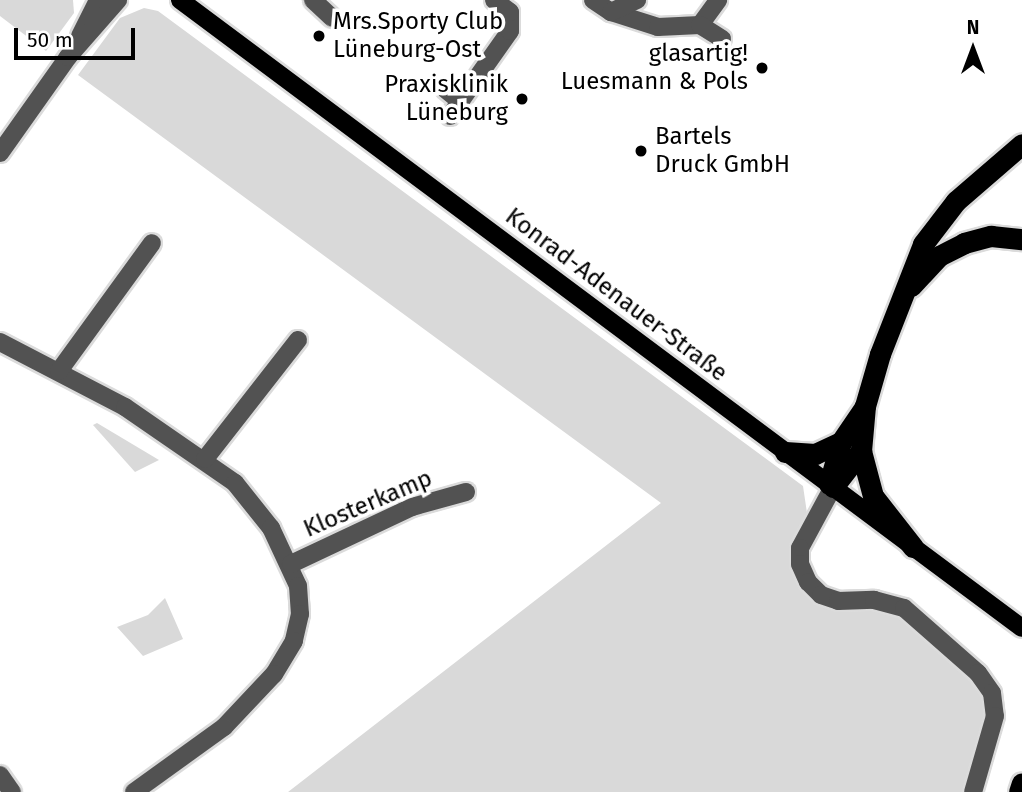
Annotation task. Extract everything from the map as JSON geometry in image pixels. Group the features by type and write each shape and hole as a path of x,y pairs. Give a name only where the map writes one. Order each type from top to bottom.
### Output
{"highway":[{"path":"914,547 873,496 860,452 865,406 912,266 938,223 956,201 1022,144"},
{"path":"898,305 920,273 939,256 991,236 1022,239"},
{"path":"831,486 841,442 865,406"},
{"path":"785,452 815,454 841,442"},
{"path":"831,486 860,452"},
{"path":"1019,792 1022,783"}],"main road":[{"name":"Konrad-Adenauer-Straße","path":"180,0 1022,628"}],"street":[{"path":"1,148 72,52 118,0"},
{"path":"313,0 332,18"},
{"path":"593,0 611,12 658,27 700,25 722,39"},
{"path":"611,12 637,0"},
{"path":"700,25 718,0"},
{"path":"444,89 455,108 510,31 510,12 500,2"},
{"path":"72,52 95,3"},
{"path":"59,371 152,243"},
{"path":"205,459 298,340"},
{"name":"Klosterkamp","path":"0,342 59,371 205,459 253,502 291,564 300,614 294,641 274,674 224,727 134,792"},
{"path":"831,486 800,548 800,564 821,595 838,601 874,600 904,608 978,673 992,693 995,716 973,792"},
{"name":"Klosterkamp","path":"291,564 412,507 466,492"},
{"path":"0,775 12,792"}],"shaded area":[{"path":"0,0 73,0 74,13 46,51 0,16"},
{"path":"144,8 158,11 803,486 807,513 792,564 798,586 816,601 872,606 901,615 973,677 986,696 989,716 966,792 288,792 661,503 78,75 120,18"},
{"path":"97,423 159,460 135,472 93,425"},
{"path":"165,598 183,639 143,656 117,627 148,615"}],"place":[{"name":"Mrs.Sporty Club Lüneburg-Ost","path":"319,36"},
{"name":"glasartig! Luesmann & Pols","path":"762,68"},
{"name":"Praxisklinik Lüneburg","path":"522,99"},
{"name":"Bartels Druck GmbH","path":"641,151"}]}
